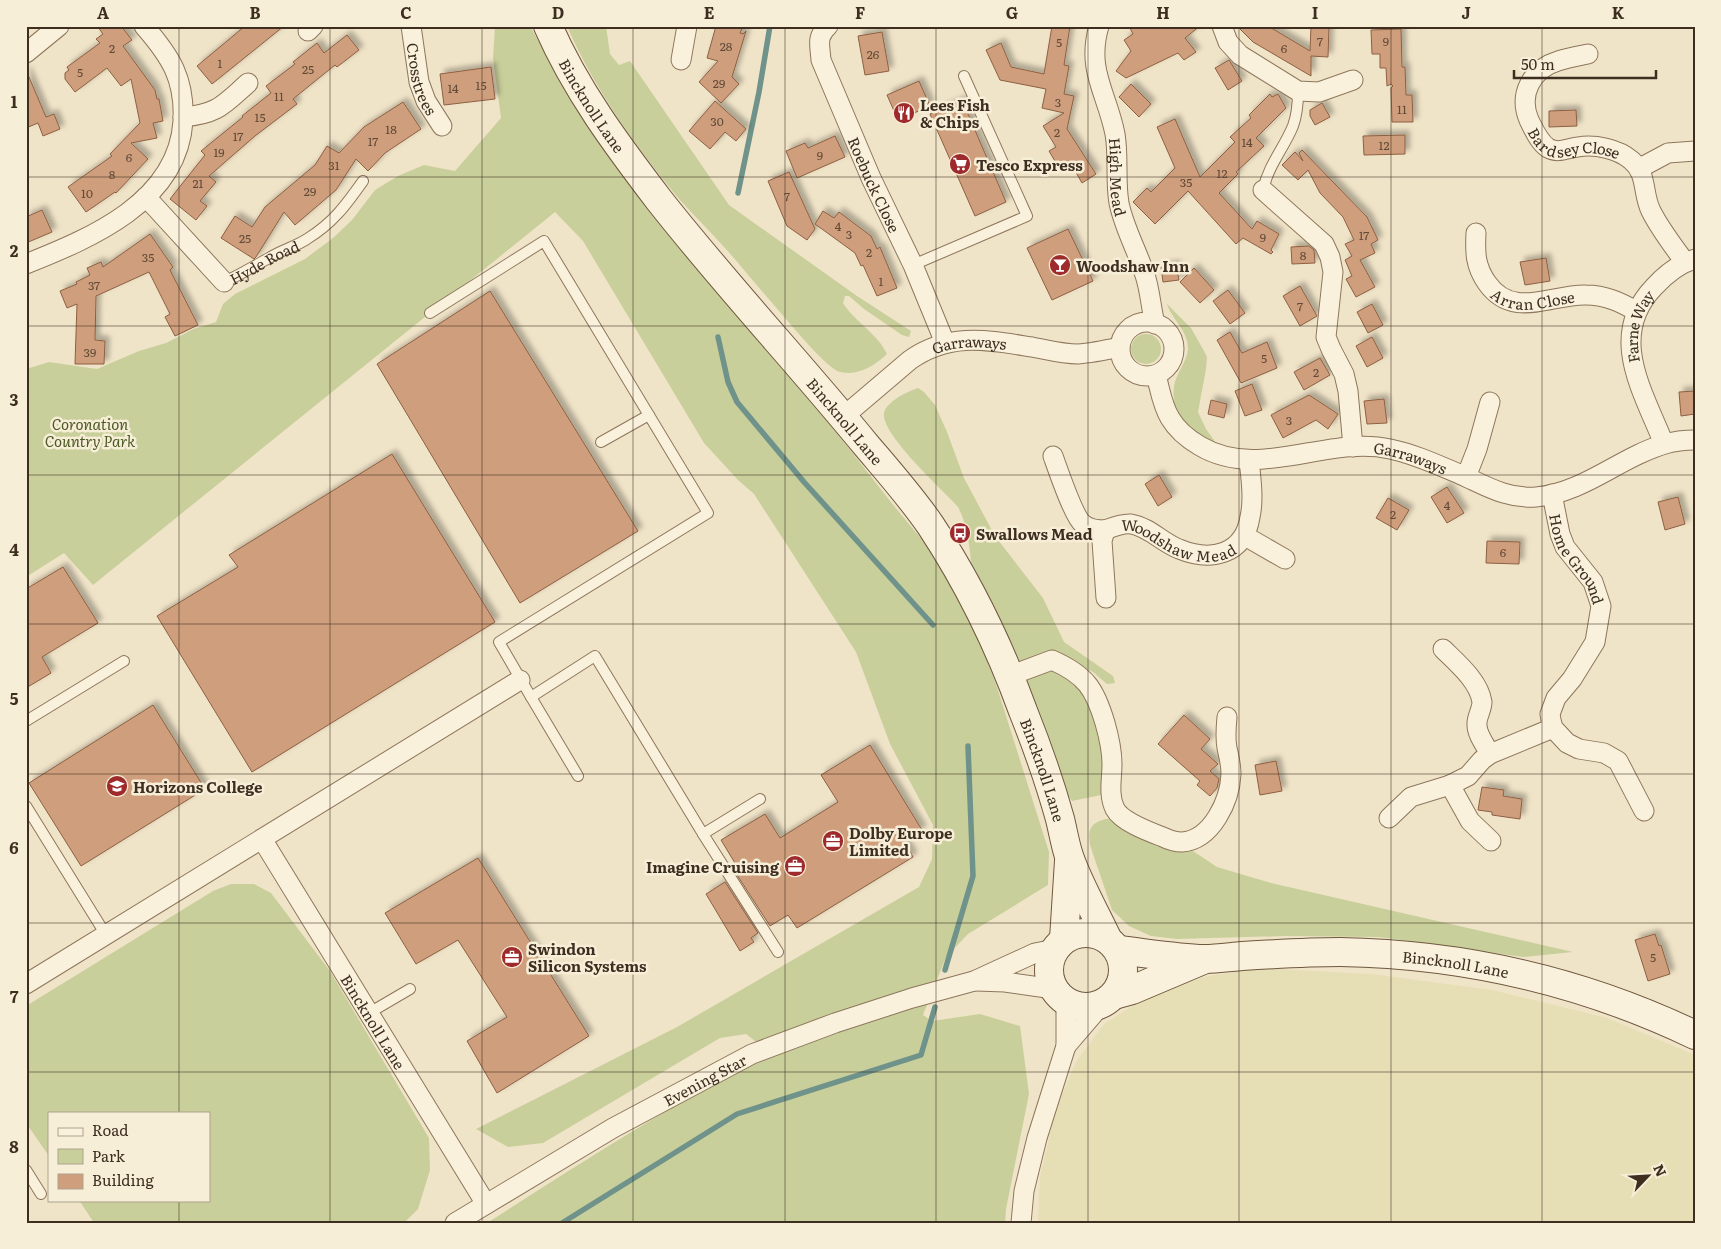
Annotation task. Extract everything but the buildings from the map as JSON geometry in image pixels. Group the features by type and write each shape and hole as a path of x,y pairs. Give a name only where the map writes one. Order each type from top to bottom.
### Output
{"street":[{"path":"26,53 59,26"},
{"path":"26,264 93,235 116,221 146,197 166,174 176,156 180,144 183,117 182,92 175,67 144,26"},
{"name":"Crosstrees","path":"411,26 419,82 426,102 442,126"},
{"name":"Bincknoll Lane","path":"548,26 560,54 574,79 626,157 688,237 843,417 930,524 966,585 1009,676 1023,710 1056,808 1069,857 1113,945 1205,959 1271,954 1340,952 1424,957 1472,963 1532,976 1584,991 1636,1009 1695,1035"},
{"path":"681,60 687,26"},
{"name":"Roebuck Close","path":"828,26 821,33 819,42 821,60 871,178 913,265 945,343"},
{"name":"High Mead","path":"1099,26 1094,47 1095,62 1098,81 1115,136 1119,202 1124,224 1146,276 1155,324"},
{"path":"1222,26 1228,42 1240,55 1298,91 1319,92 1352,80"},
{"name":"Bardsey Close","path":"1588,54 1559,60 1548,65 1529,82 1525,105 1533,128 1540,140 1548,148 1554,150 1563,151 1589,145 1618,152 1630,159 1640,168 1650,210 1658,224 1690,260"},
{"path":"183,117 209,113 220,108 248,83"},
{"name":"Bardsey Close","path":"1640,168 1668,153 1695,150"},
{"path":"1263,190 1324,244 1330,257 1333,272 1326,337 1330,349 1344,374 1348,392 1353,447"},
{"name":"Hyde Road","path":"146,197 224,282"},
{"name":"Arran Close","path":"1476,233 1474,253 1478,268 1495,294 1503,299 1538,302 1586,294 1604,296 1636,311"},
{"name":"Farne Way","path":"1664,444 1636,373 1631,354 1630,335 1636,311 1642,301 1665,275 1690,260"},
{"path":"1143,323 1155,324 1163,328 1171,338 1174,347 1170,363 1164,370 1156,375 1147,376 1138,375 1127,368 1122,360 1120,347 1122,338 1128,330 1143,323"},
{"name":"Garraways","path":"843,417 869,393 919,353 945,343 974,339 990,340 1054,352 1078,354 1120,347"},
{"name":"Garraways","path":"1156,375 1169,417 1179,430 1192,442 1222,457 1249,460 1353,447 1386,448 1402,451 1498,492 1513,496 1535,497 1552,494 1589,480 1664,444 1695,440"},
{"path":"1466,477 1477,449 1490,402"},
{"name":"Woodshaw Mead","path":"1054,456 1076,514 1082,524 1092,529 1105,530 1131,524 1146,530 1178,549 1196,555 1214,556 1236,546 1245,536 1252,505 1249,460"},
{"name":"Home Ground","path":"1552,494 1560,534 1566,547 1593,582 1601,606 1595,642 1580,668 1556,698 1552,706 1550,714 1553,728"},
{"name":"Woodshaw Mead","path":"1105,530 1102,541 1106,598"},
{"name":"Woodshaw Mead","path":"1245,536 1285,559"},
{"path":"1443,649 1465,672 1480,693 1482,704 1477,725 1490,754"},
{"path":"1009,676 1052,660 1065,665 1090,686 1098,700 1109,738 1112,764 1111,799 1114,807 1118,814 1128,821 1174,841 1183,842 1196,838 1208,829 1222,809 1230,786 1231,773 1225,732 1227,717"},
{"path":"26,984 520,680"},
{"path":"1390,818 1411,797 1450,785 1468,776 1490,754 1553,728 1567,743 1579,749 1604,753 1618,761 1644,811"},
{"path":"1450,785 1470,821 1491,841"},
{"name":"Bincknoll Lane","path":"262,839 486,1204"},
{"name":"Bincknoll Lane","path":"1060,944 1069,857"},
{"path":"1021,1223 1024,1191 1036,1138 1066,1046 1118,989 1123,976 1122,959 1113,945 1103,937 1088,932 1073,935 1060,944 1049,964 1050,979 1060,995 1066,1046"},
{"name":"Evening Star","path":"455,1223 629,1119 752,1054 835,1023 912,998 974,981 1035,953 1060,944"},
{"name":"Bincknoll Lane","path":"1108,999 1205,959"},
{"name":"Evening Star","path":"974,981 1005,982 1060,995"},
{"path":"1060,995 1082,1007 1108,999"}],"lane":[{"path":"913,265 1027,216 964,76"},
{"path":"1263,190 1266,176 1293,124 1298,106 1298,91"},
{"name":"Hyde Road","path":"224,282 251,270 269,257 312,236 341,211 363,181"},
{"path":"430,312 544,241 708,513 499,642 578,776"},
{"path":"601,442 648,415"},
{"path":"531,697 595,656 778,952"},
{"path":"26,722 124,661"},
{"path":"704,834 760,799"},
{"path":"26,806 106,936"},
{"path":"369,1013 410,988"},
{"path":"26,1170 41,1194"}],"shaded area":[{"path":"1263,968 1371,974 1492,990 1607,1018 1695,1055 1695,1223 1038,1223 1040,1177 1056,1109 1076,1062 1104,1024 1151,994 1208,976"}],"green space":[{"name":"Coronation Country Park","path":"495,26 530,26 588,128 771,349 894,506 954,578 996,684 1049,852 1048,885 968,934 946,957 923,1015 932,1021 980,1014 1020,1026 1029,1094 1006,1209 1005,1223 487,1223 626,1135 769,1052 746,1034 720,1038 543,1143 508,1147 476,1129 677,1027 919,887 932,859 933,825 890,744 856,652 754,494 738,480 704,443 583,241 555,212 93,585 64,553 26,577 26,369 49,362 97,369 139,351 166,343 194,329 216,322 223,304 235,294 305,259 333,238 352,220 375,190 398,176 424,165 455,171 501,118 493,58"},
{"path":"567,26 606,26 610,54 619,65 630,61 729,205 857,296 911,331 909,337 902,335 864,309 849,296 845,296 843,303 848,310 878,340 887,354 866,369 854,373 840,372 824,360 802,338 730,253 680,200 648,160 603,95"},
{"path":"1167,304 1191,328 1207,357 1198,412 1206,429 1221,450 1188,429 1177,411 1174,396 1175,382 1188,349 1183,331"},
{"path":"1146,334 1157,338 1161,349 1157,360 1146,364 1135,360 1131,349 1135,338"},
{"path":"918,388 935,405 964,478 995,536 1043,598 1064,642 1113,676 1115,683 1107,684 1093,672 1085,668 1080,669 1096,722 1103,761 1106,794 1072,801 1062,788 972,574 970,548 962,515 958,507 902,448 886,423 884,413 889,405 903,394"},
{"path":"1112,818 1190,849 1217,867 1271,883 1573,952 1523,957 1379,937 1285,936 1177,939 1151,936 1129,926 1112,910 1090,845 1089,839 1093,825"},
{"path":"231,884 254,884 271,893 330,971 429,1138 430,1170 418,1209 404,1223 94,1223 80,1202 210,1202 210,1112 48,1112 48,1155 26,1123 26,1006 213,891"}],"waterway":[{"path":"738,193 759,92 770,26"},
{"path":"718,337 728,382 737,402 804,482 933,625"},
{"path":"945,970 973,876 968,746"},
{"path":"562,1223 737,1114 921,1055 935,1007"}],"place":[{"name":"Lees Fish & Chips","path":"904,113"},
{"name":"Tesco Express","path":"960,164"},
{"name":"Woodshaw Inn","path":"1060,265"},
{"name":"Swallows Mead","path":"960,533"},
{"name":"Horizons College","path":"117,786"},
{"name":"Dolby Europe Limited","path":"833,841"},
{"name":"Imagine Cruising","path":"795,866"},
{"name":"Swindon Silicon Systems","path":"512,957"}]}
